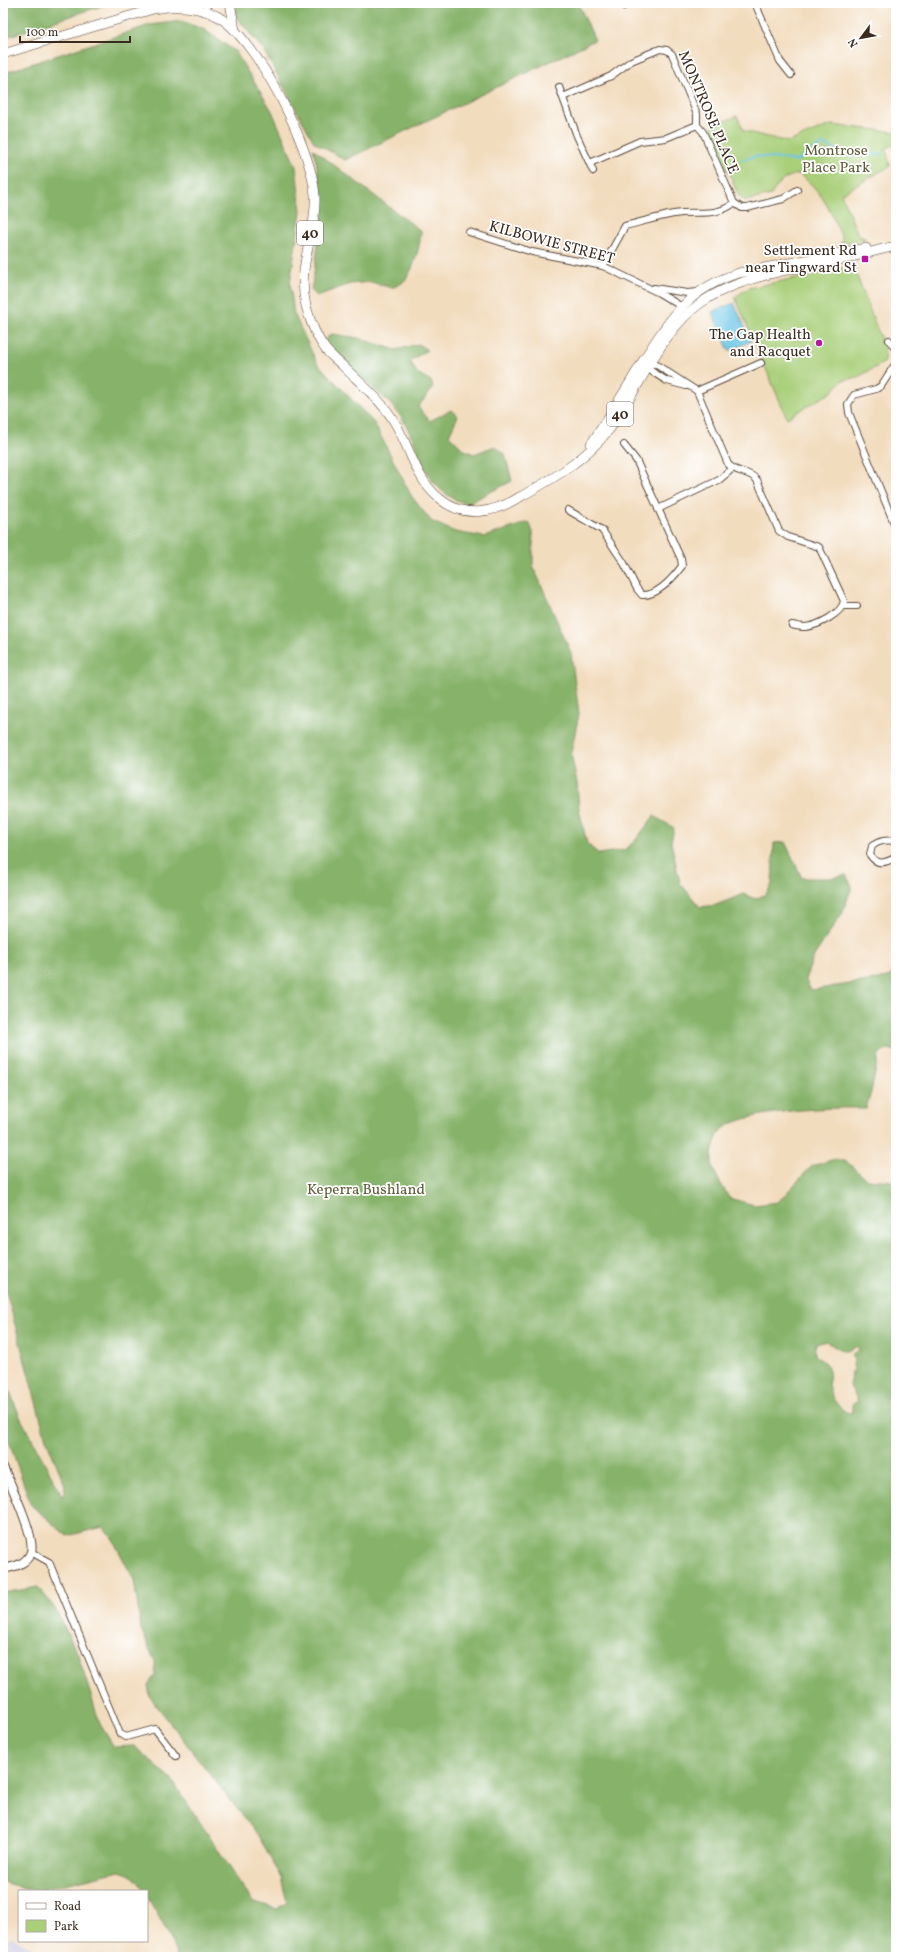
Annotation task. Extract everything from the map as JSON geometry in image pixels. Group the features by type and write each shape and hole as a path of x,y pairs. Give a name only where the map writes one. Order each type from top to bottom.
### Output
{"main road":[{"path":"230,3 235,30"},
{"name":"40","path":"3,54 153,9 178,5 207,7 235,30 265,72 291,119 306,152 311,170 315,194 314,209 304,264 303,287 307,308 316,331 326,350 376,397 391,417 402,436 421,478 433,493 444,502 455,508 473,512 491,511 506,505 561,473 579,459 648,364 682,306 699,292 722,279 743,272 850,250 894,246"},
{"name":"40","path":"662,338 690,312 712,295 738,284 894,246"}],"street":[{"path":"755,3 780,61 791,75"},
{"name":"MONTROSE PLACE","path":"563,97 612,76 638,58 660,49 667,50 672,54 697,114 697,125 703,132 734,203"},
{"path":"559,87 593,171"},
{"path":"590,163 640,141 666,138 697,125"},
{"path":"603,266 625,226 676,214 718,212 726,210 734,203 742,208 747,208 783,199 797,190"},
{"name":"KILBOWIE STREET","path":"469,232 532,252 603,266 682,306 690,312"},
{"path":"646,287 684,292 699,292"},
{"path":"889,340 896,350"},
{"path":"694,389 761,363"},
{"path":"896,363 881,386 876,389 854,395 848,404 849,414 896,528"},
{"path":"648,364 694,389 728,464 732,469 753,475 757,480 779,531 782,534 819,547 833,574 844,601 843,606 835,615 806,627 792,625"},
{"path":"568,510 602,530 624,563 639,592 648,595 663,586 682,566 681,559 636,460 624,445"},
{"path":"658,508 719,480 732,469"},
{"path":"843,606 857,606"},
{"path":"896,841 881,841 876,843 872,846 870,855 878,862 883,863 896,857"},
{"path":"3,1467 30,1534 31,1552 25,1562 14,1567 3,1569"},
{"path":"31,1552 49,1562 120,1734 126,1737 155,1729 176,1756"}],"shaded area":[{"path":"14,1937 18,1942 21,1942 47,1957 3,1957 3,1939"}],"green space":[{"path":"3,3 111,3 3,38"},
{"path":"234,3 578,3 595,40 345,160 314,142 264,51 236,16"},
{"name":"Keperra Bushland","path":"181,21 203,29 235,51 272,111 296,167 301,211 290,283 294,314 317,363 374,423 412,497 431,521 455,532 484,537 529,522 533,532 533,566 571,653 579,714 571,753 577,783 579,809 587,844 599,854 624,850 634,842 654,816 674,828 671,842 680,883 700,907 716,905 744,894 755,899 766,894 772,884 774,843 785,842 802,878 830,878 846,875 852,886 843,912 814,956 805,979 811,990 887,978 896,971 896,1051 889,1049 879,1054 866,1108 834,1108 791,1111 750,1118 734,1123 720,1132 714,1144 712,1159 714,1171 729,1198 754,1205 778,1202 812,1166 835,1159 847,1162 866,1179 892,1181 896,1179 896,1957 177,1957 169,1935 148,1898 148,1890 143,1890 137,1880 128,1874 119,1871 40,1890 32,1890 3,1882 3,1593 38,1587 54,1607 77,1652 100,1724 114,1747 134,1746 172,1780 252,1901 277,1909 287,1902 281,1878 259,1837 150,1697 148,1685 155,1675 155,1662 141,1629 134,1580 111,1536 103,1527 67,1536 31,1505 3,1424 3,1374 20,1417 63,1497 65,1485 46,1439 7,1295 3,1286 3,165 7,148 3,135 3,73 150,25","holes":["826,1341 838,1349 846,1351 859,1347 859,1350 851,1355 854,1360 850,1386 858,1401 852,1405 852,1413 848,1414 833,1398 828,1385 828,1368 826,1364 818,1358 815,1351 816,1344"]},
{"name":"Montrose Place Park","path":"737,116 744,131 788,142 831,125 896,132 896,143 886,149 890,166 841,194 858,235 866,239 839,244 843,240 826,204 815,188 799,174 790,176 783,180 771,195 746,201 739,196 709,128"},
{"path":"313,149 421,231 420,243 413,266 407,278 402,283 392,288 371,282 350,284 317,296 311,290 317,255 320,220 319,184"},
{"name":"The Gap Health and Racquet","path":"853,266 884,347 885,362 858,377 841,381 832,392 787,418 735,297 749,288"},
{"path":"333,334 358,338 396,350 418,344 427,350 410,361 417,373 431,381 433,388 418,407 430,421 451,410 458,416 449,435 464,450 474,454 495,446 505,454 512,481 467,504 450,497 438,487 429,476 404,422 394,408 325,342 329,335"}],"water":[{"path":"734,303 751,341 729,351 712,312"}],"waterway":[{"path":"742,160 756,156 797,161 822,144 851,156 882,154"}],"place":[{"name":"Settlement Rd near Tingward St","path":"865,259"},
{"name":"The Gap Health and Racquet","path":"819,343"}]}
